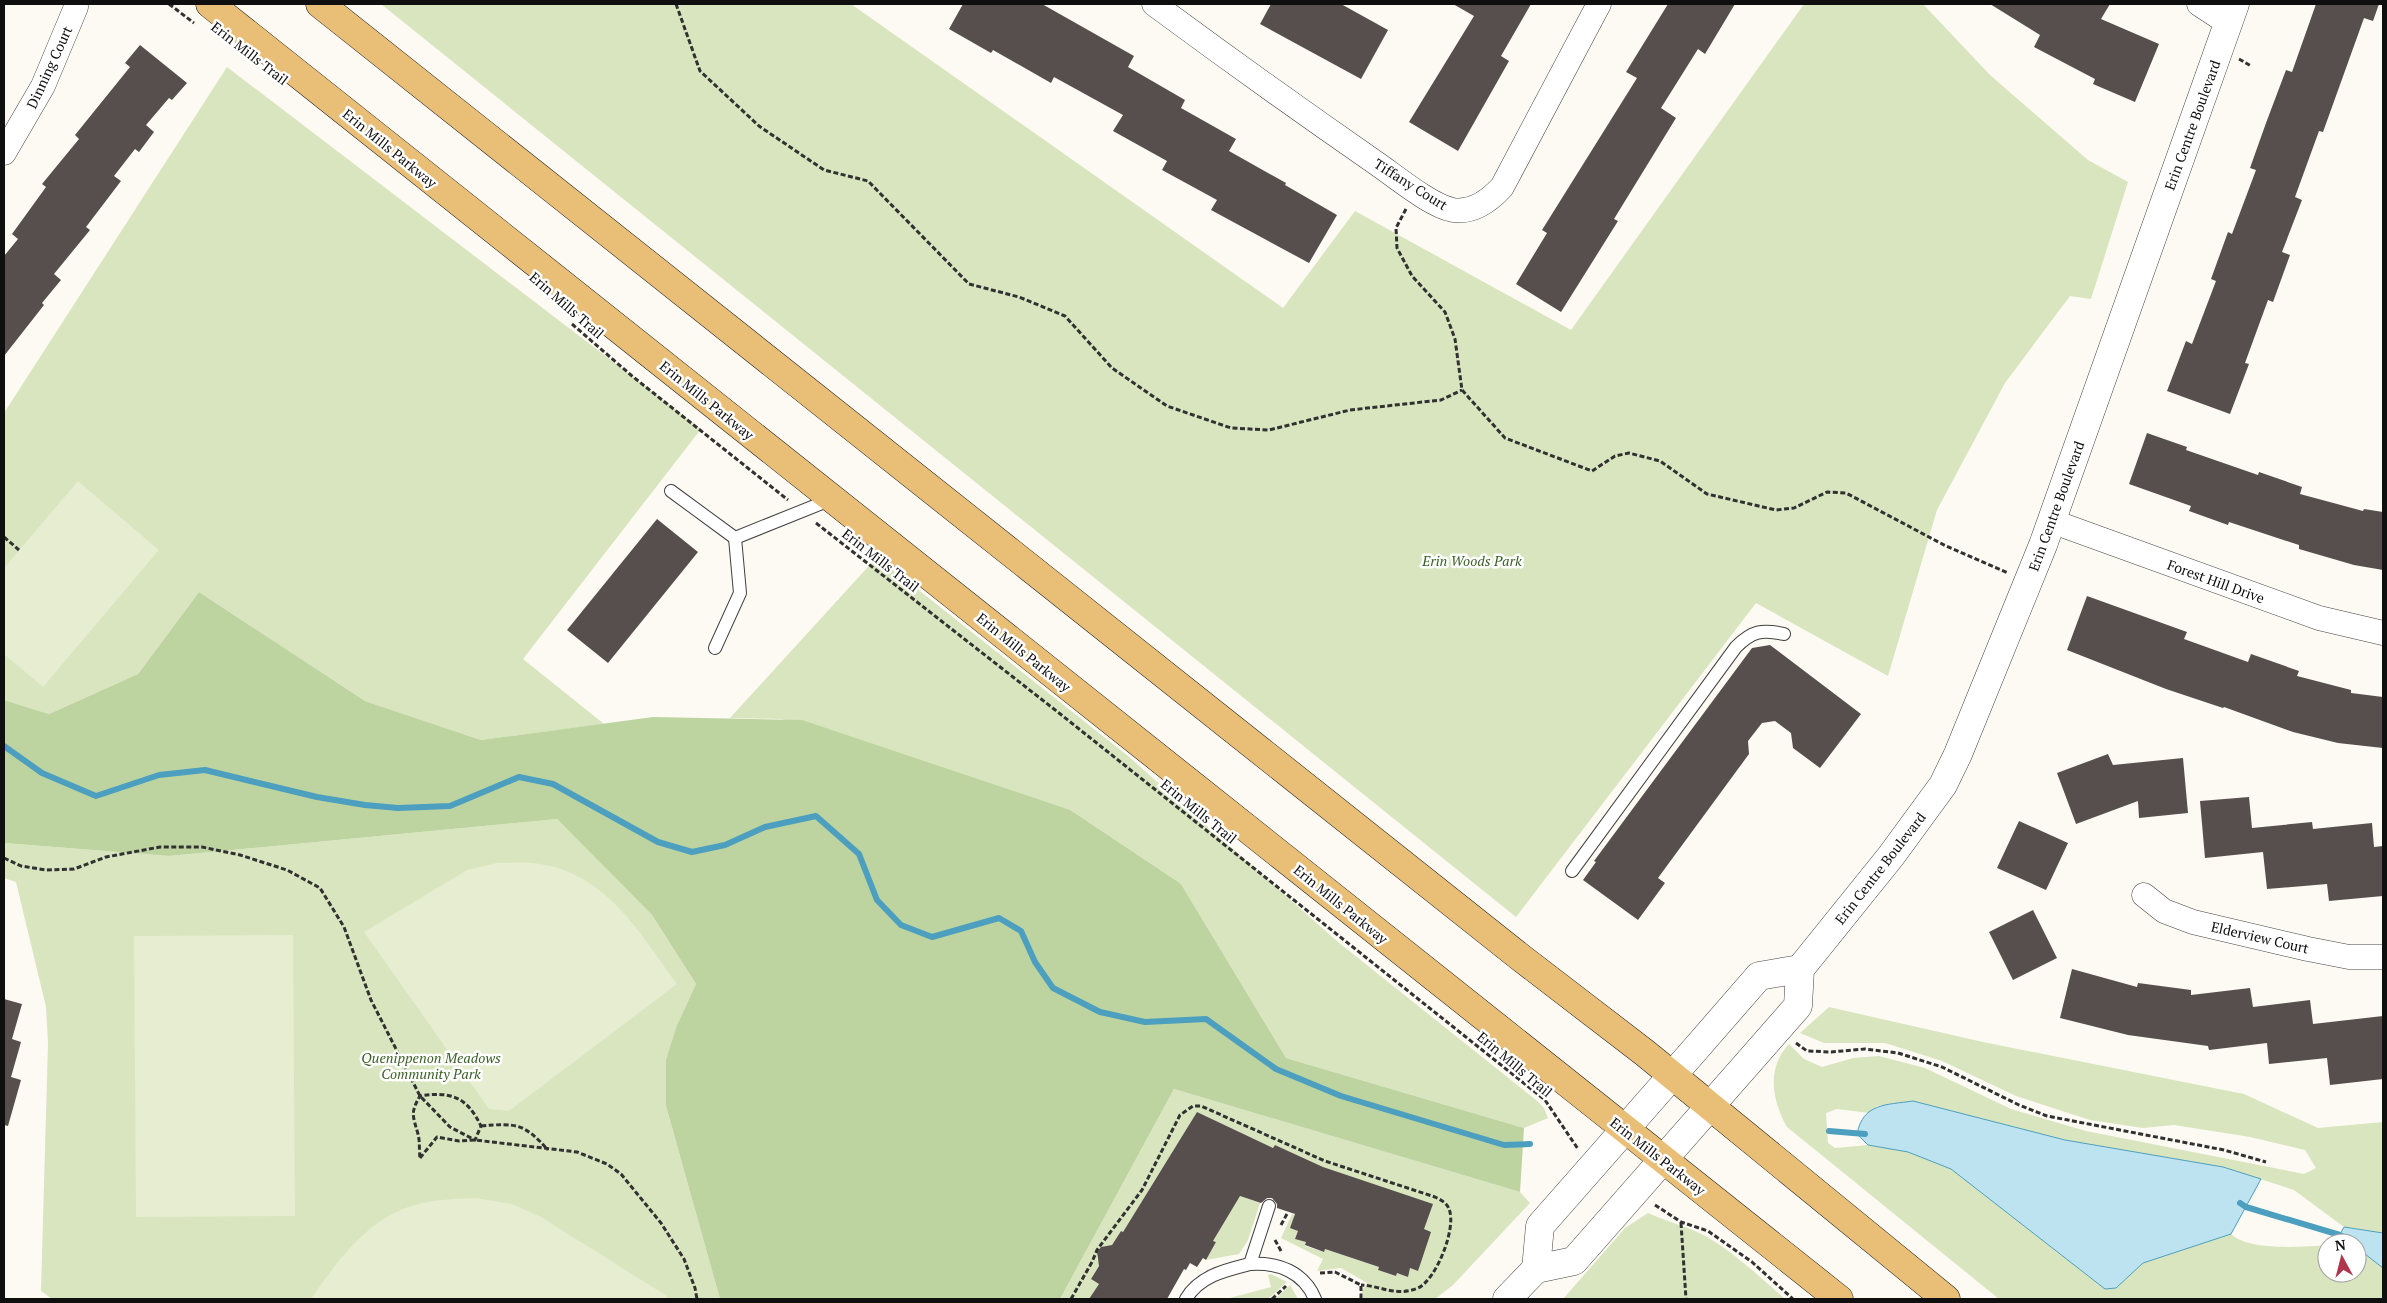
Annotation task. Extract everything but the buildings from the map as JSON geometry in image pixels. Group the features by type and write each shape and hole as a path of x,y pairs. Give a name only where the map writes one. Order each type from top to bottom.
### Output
{"main road":[{"path":"320,4 1505,945 1672,1075 1946,1299"},
{"name":"Erin Mills Parkway","path":"205,16 832,499 1839,1299"}],"street":[{"name":"Tiffany Court","path":"1154,4 1296,108 1416,191 1453,210 1476,207 1491,200 1502,187 1513,171 1599,4"},
{"path":"2199,4 2232,13"},
{"name":"Dinning Court","path":"4,153 43,86 76,7"},
{"name":"Erin Centre Boulevard","path":"1800,969 1891,856 1943,785 2029,581 2232,13"},
{"name":"Forest Hill Drive","path":"2051,522 2319,618 2383,632"},
{"name":"Elderview Court","path":"2144,896 2164,911 2193,922 2349,957 2383,957"},
{"path":"1507,1299 1536,1269 1574,1261 1798,1006 1800,969 1759,976 1540,1226 1536,1269"}],"lane":[{"path":"671,491 734,538 740,593 715,648"},
{"path":"734,538 832,499"},
{"path":"1572,871 1736,647 1748,635 1768,630 1784,634"},
{"path":"1250,1264 1269,1206"},
{"path":"1186,1299 1197,1285 1210,1277 1250,1264 1273,1264 1287,1269 1303,1279 1315,1299"}],"path":[{"name":"Erin Mills Trail","path":"169,4 205,16"},
{"path":"676,4 700,72 759,126 824,170 868,181 969,284 1019,297 1065,316 1112,368 1167,406 1231,428 1269,430 1350,410 1441,400 1462,390"},
{"path":"2235,57 2252,66"},
{"path":"1416,191 1396,228 1397,248 1412,276 1445,312 1454,340 1458,376 1462,390 1505,438 1592,471 1615,456 1629,453 1660,461 1707,494 1776,510 1794,508 1827,492 1846,493 1946,546 2029,581"},
{"name":"Erin Mills Trail","path":"565,318 632,376 1067,719 1545,1100 1572,1139"},
{"path":"4,537 19,550"},
{"path":"4,858 21,866 46,870 74,869 106,857 160,847 202,847 240,855 286,870 320,888 344,927 371,1000 420,1096 450,1126 475,1140"},
{"path":"1778,1029 1807,1051 1831,1052 1865,1048 1898,1054 1942,1067 2018,1105 2047,1116 2224,1150 2266,1162"},
{"path":"481,1126 468,1105 450,1094 439,1093 420,1096 413,1107 412,1120 419,1136 420,1158 437,1137 459,1141 475,1140 577,1152 606,1164 621,1174 660,1223 684,1259 696,1288 698,1299"},
{"path":"481,1126 510,1124 533,1133 548,1150"},
{"path":"475,1140 481,1126"},
{"path":"1654,1205 1681,1222 1708,1231 1752,1262 1793,1299"},
{"path":"1681,1222 1686,1299"},
{"path":"1320,1273 1335,1272 1361,1285 1361,1299"},
{"path":"1272,1299 1290,1283"}],"green space":[{"name":"Erin Woods Park","path":"381,4 851,4 1283,308 1355,211 1571,330 1804,4 1923,4 1990,75 2088,160 2128,182 2091,299 2070,296 2005,383 1937,510 1888,676 1756,603 1516,917"},
{"path":"227,67 701,429 523,659 604,724 481,740 365,701 199,592 138,674 49,714 4,700 4,413"},
{"path":"78,481 159,550 43,687 4,654 4,568"},
{"path":"877,557 1128,756 1338,942 1536,1100 1544,1108 1548,1118 1524,1128 1286,1058 1181,884 782,719 730,718"},
{"path":"199,592 365,701 481,740 653,717 802,720 1070,810 1181,884 1286,1058 1524,1128 1520,1192 1174,1089 1060,1299 720,1299 666,1106 666,1060 677,1025 696,984 652,915 557,819 169,856 4,843 4,700 49,714 138,674"},
{"name":"Quenippenon Meadows Community Park","path":"557,819 652,915 696,984 677,1025 666,1106 720,1299 52,1299 41,1291 48,1043 46,1007 16,882 4,878 4,843 169,856"},
{"path":"497,863 532,863 558,868 580,877 600,890 633,924 677,984 509,1111 489,1109 364,932 467,870"},
{"path":"293,935 295,1216 136,1217 134,936"},
{"path":"1829,1007 1983,1042 2244,1094 2318,1128 2383,1122 2383,1233 2344,1227 2294,1190 2223,1167 2065,1140 1913,1101 1877,1106 1869,1113 1837,1109 1826,1113 1828,1143 1835,1148 1868,1145 1908,1152 1951,1169 2105,1289 2116,1288 2143,1263 2231,1234 2250,1243 2276,1247 2317,1246 2317,1283 2367,1283 2367,1256 2383,1268 2383,1299 1999,1299 1787,1127 1775,1095 1774,1074 1782,1054 1789,1044 1804,1059 1822,1067 1853,1058 1879,1056 1925,1068 2011,1109 2086,1131 2304,1174 2316,1168 2305,1150 2250,1137 2174,1125 2143,1128 2090,1120 2016,1096 1942,1061 1885,1043 1824,1043 1800,1033"},
{"path":"1174,1089 1520,1192 1530,1203 1453,1285 1435,1299 1363,1299 1362,1291 1367,1283 1341,1268 1317,1271 1323,1259 1281,1238 1292,1214 1295,1215 1291,1228 1298,1231 1296,1239 1306,1242 1305,1246 1323,1252 1325,1249 1379,1267 1378,1270 1396,1276 1397,1273 1407,1276 1410,1268 1418,1271 1424,1229 1323,1167 1275,1145 1273,1148 1197,1112 1123,1232 1121,1231 1111,1246 1105,1246 1097,1252 1097,1259 1100,1264 1091,1279 1099,1284 1089,1299 1060,1299"},
{"path":"1240,1196 1260,1203 1248,1240 1239,1254 1206,1260 1216,1242 1213,1241"},
{"path":"476,1198 512,1204 541,1217 667,1296 665,1299 311,1299 343,1256 368,1230 383,1220 398,1211 423,1203"},
{"path":"1648,1213 1709,1238 1739,1259 1785,1299 1563,1299 1625,1228"},
{"path":"1271,1274 1287,1282 1268,1299 1226,1299 1271,1287 1268,1275"},
{"path":"1290,1285 1298,1299 1275,1299"}],"water":[{"path":"1913,1101 2065,1140 2223,1167 2261,1179 2231,1234 2143,1263 2116,1288 2105,1289 1951,1169 1908,1152 1868,1145 1857,1134 1864,1116 1870,1111 1885,1105"},
{"path":"2344,1227 2383,1233 2383,1268 2367,1256 2367,1233 2341,1233"}],"waterway":[{"path":"4,746 42,773 96,796 159,775 205,770 317,797 365,805 398,808 450,806 519,777 553,784 658,842 692,852 725,845 765,827 816,816 859,854 877,900 901,925 932,937 999,918 1021,931 1035,962 1053,988 1100,1012 1145,1022 1206,1019 1276,1069 1341,1096 1504,1145 1530,1144"},
{"path":"1829,1131 1865,1134"},
{"path":"2240,1203 2246,1207 2333,1233"}]}
